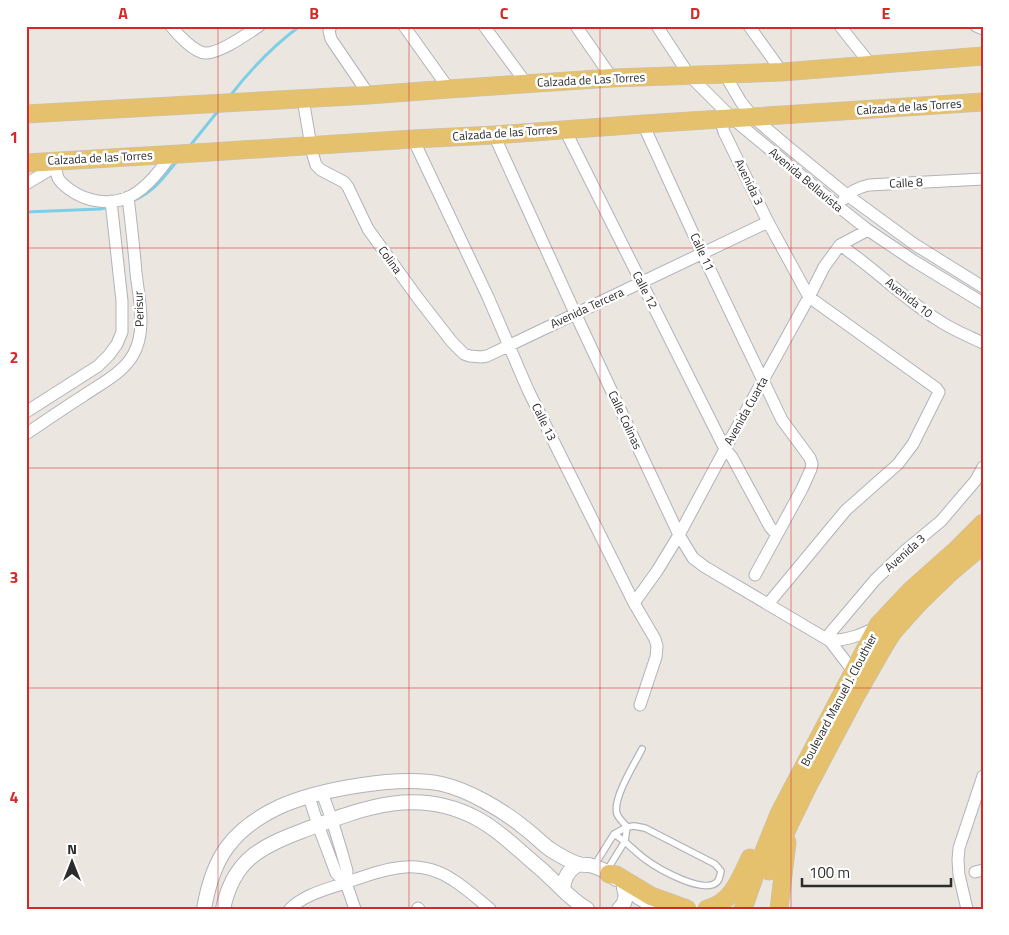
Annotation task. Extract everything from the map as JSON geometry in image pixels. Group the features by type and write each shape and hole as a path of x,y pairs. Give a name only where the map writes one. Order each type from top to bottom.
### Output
{"main road":[{"name":"Calzada de Las Torres","path":"26,114 369,96 449,88 612,78 782,72 983,56"},
{"name":"Calzada de las Torres","path":"26,163 60,163 413,138 565,130 983,102"},
{"name":"Boulevard Manuel J. Clouthier","path":"755,909 784,819 853,670 878,625 911,590 983,524"},
{"name":"Boulevard Manuel J. Clouthier","path":"743,909 758,866 893,632 918,603 950,573 981,550"},
{"path":"707,909 725,900 733,892 770,824 784,819 779,909"},
{"path":"603,870 616,875 651,896 687,909"}],"street":[{"path":"171,26 178,35 198,50 203,53 209,53 223,48 259,26"},
{"path":"331,26 329,31 331,39 369,96"},
{"path":"404,26 449,88"},
{"path":"484,26 526,83"},
{"path":"576,26 612,78"},
{"name":"Avenida Bellavista","path":"657,26 689,75 726,118 868,230 914,261 983,303"},
{"path":"749,26 782,72"},
{"path":"840,26 870,65"},
{"path":"976,26 983,29"},
{"name":"Avenida Bellavista","path":"724,73 741,102 753,117 786,146 914,244 983,287"},
{"name":"Colina","path":"303,99 316,165 321,170 344,182 348,187 362,218 378,244 452,342 464,354 481,357 487,356"},
{"name":"Avenida 3","path":"726,118 724,132 768,222 809,297"},
{"name":"Calle 11","path":"643,124 762,380 782,420 810,458 812,464 802,488 777,535"},
{"name":"Calle 12","path":"565,130 725,450 732,456 770,527 777,535"},
{"name":"Calle Colinas","path":"494,134 575,313 680,535 694,558 705,567 828,639 853,670"},
{"name":"Calle 13","path":"413,138 488,297 528,390 634,603 655,639 657,646 656,657 640,705"},
{"path":"60,163 58,178 62,183 80,196 100,201 111,201 122,200 146,185 160,170 164,155"},
{"path":"26,184 60,163"},
{"name":"Calle 8","path":"839,207 848,195 861,187 869,185 983,179"},
{"name":"Perisur","path":"26,434 113,377 133,355 140,326 140,306 128,197"},
{"name":"Perisur","path":"26,412 98,366 117,344 122,332 122,301 111,201"},
{"name":"Avenida Tercera","path":"487,356 768,222"},
{"name":"Avenida Cuarta","path":"634,603 680,535 824,267 840,245 868,230"},
{"name":"Avenida 10","path":"840,245 939,321 983,342"},
{"path":"768,604 846,510 898,464 913,444 939,392 809,297"},
{"path":"47,399 58,413"},
{"name":"Avenida 3","path":"828,639 875,580 906,550 941,521 976,480 983,467"},
{"path":"755,575 777,535"},
{"path":"828,639 846,640 878,625"},
{"path":"967,909 959,875 959,848 983,776"},
{"path":"204,909 214,869 220,857 229,844 244,829 259,818 280,807 316,795 356,786 421,782 442,784 476,796 505,813 550,849 579,864 603,870 624,888 659,909"},
{"path":"316,795 332,820 347,871 346,883 355,909"},
{"path":"316,795 318,825 336,873 346,883"},
{"path":"224,909 230,885 239,868 264,848 287,836 373,807 413,801 451,807 477,818 502,835 576,902 587,909"},
{"path":"330,856 337,856 342,853"},
{"path":"220,857 239,868"},
{"path":"563,890 567,874 573,867 579,864"},
{"path":"290,909 305,898 346,883 380,871 409,866 437,871 453,880 490,909"},
{"path":"619,909 624,905 626,899 624,888"}],"lane":[{"path":"603,870 625,840 627,827 618,816 616,807 620,791 642,749"},
{"path":"603,870 614,834 627,827 640,826 719,867 721,871 719,878 717,882 706,886 682,880 644,858 625,840 614,834"}],"waterway":[{"path":"230,96 262,59 300,26"},
{"path":"189,147 218,111"},
{"path":"134,200 153,189 177,161"},
{"path":"26,212 109,207"}]}
